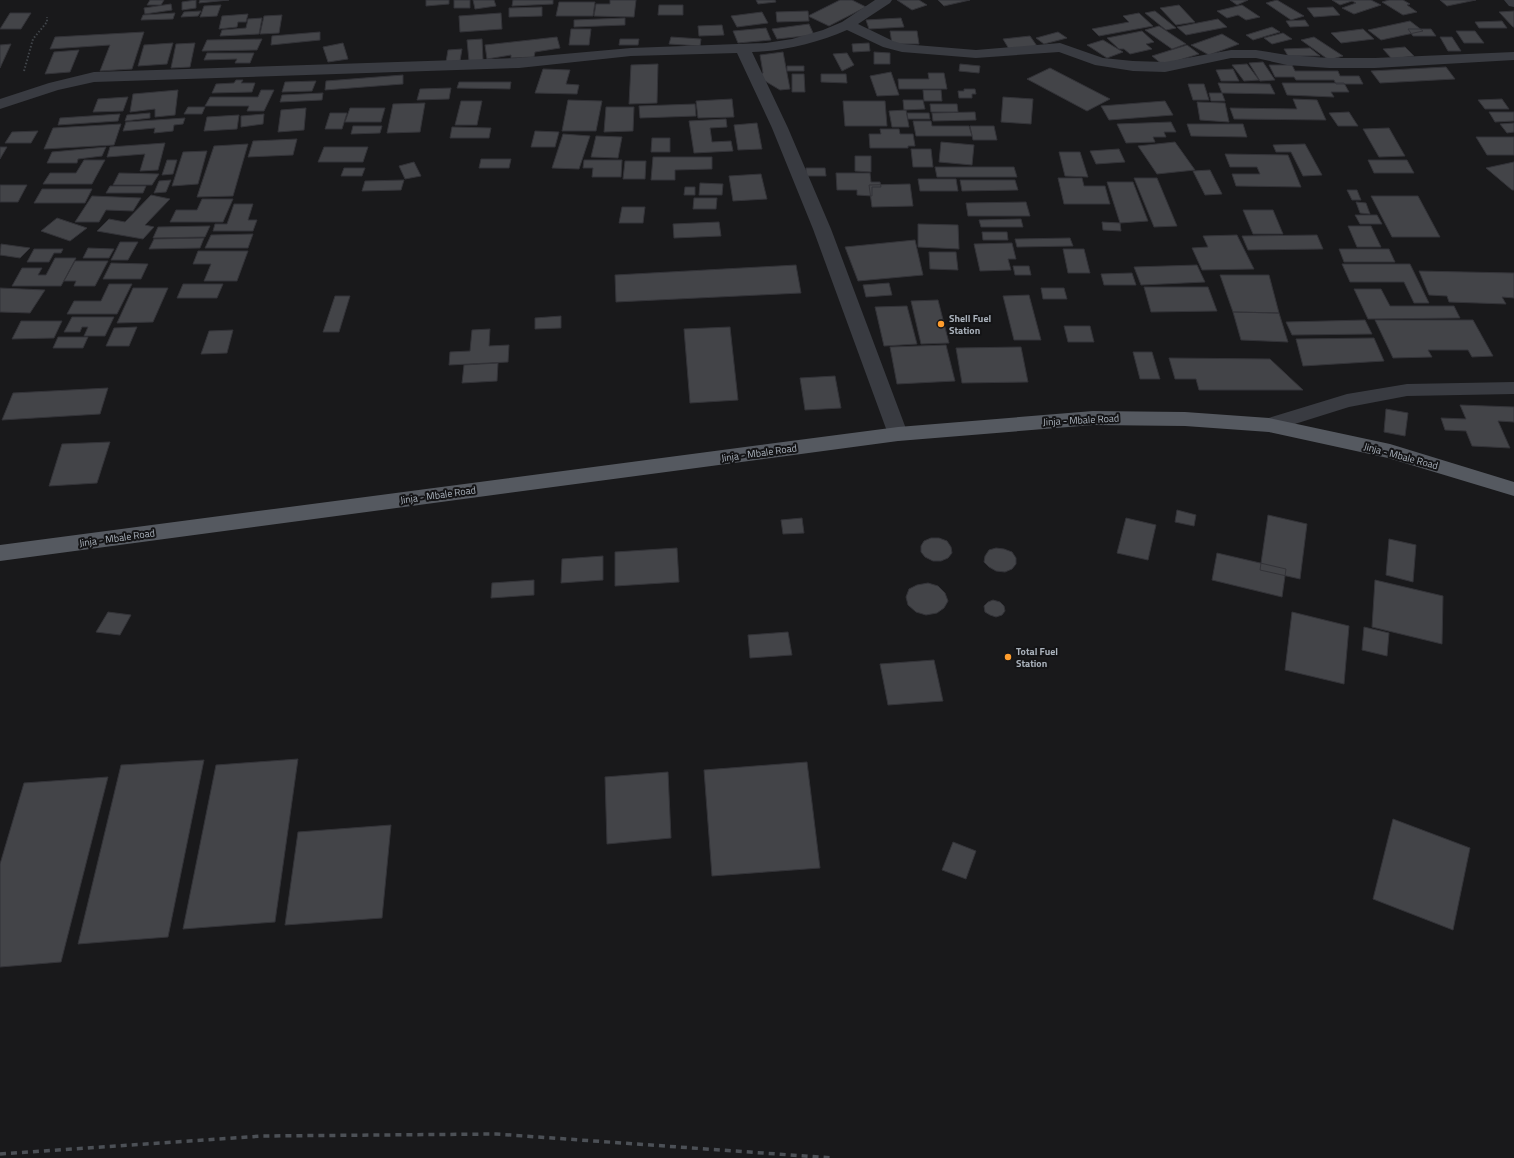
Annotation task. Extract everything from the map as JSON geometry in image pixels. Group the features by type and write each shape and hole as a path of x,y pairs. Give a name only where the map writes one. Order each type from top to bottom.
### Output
{"main road":[{"name":"Jinja - Mbale Road","path":"0,553 898,434 1093,418 1185,419 1269,425 1390,451 1514,489"}],"street":[{"path":"0,104 36,92 94,77 519,63 631,52 744,49 794,43 828,33 847,24 885,0"},
{"path":"1510,0 1514,3"},
{"path":"847,24 888,44 902,48 976,54 1060,47 1100,62 1133,66 1165,67 1231,54 1256,54 1287,60 1329,63 1375,63 1514,56"},
{"path":"744,49 780,128 822,229 898,434"},
{"path":"1269,425 1347,401 1407,390 1514,388"}],"path":[{"path":"36,92 22,78 33,39 48,22 47,17"}],"building":[{"path":"150,0 164,0 161,5 147,5"},
{"path":"196,0 196,8 182,10 182,2"},
{"path":"200,0 229,0 199,3"},
{"path":"426,0 449,0 449,4 426,6"},
{"path":"454,0 470,0 470,8 454,8"},
{"path":"473,0 494,0 496,6 475,9"},
{"path":"513,0 553,0 553,4 512,6"},
{"path":"610,0 636,0 634,17 594,16 596,4 610,4"},
{"path":"756,0 775,0 776,2 758,4"},
{"path":"840,0 852,0 866,7 829,26 808,16"},
{"path":"897,0 919,0 927,5 912,10"},
{"path":"938,0 970,0 944,6"},
{"path":"1230,0 1248,0 1237,5"},
{"path":"1277,0 1304,16 1291,20 1266,3"},
{"path":"1332,0 1371,0 1381,5 1354,14 1342,8 1356,3 1352,1 1340,5"},
{"path":"1389,0 1403,0 1410,4 1407,5 1417,12 1403,15 1382,2"},
{"path":"1440,0 1476,0 1447,6"},
{"path":"559,2 595,2 593,16 556,16"},
{"path":"171,4 172,10 145,14 144,8"},
{"path":"221,5 217,16 200,17 204,6"},
{"path":"659,5 683,5 683,15 658,15"},
{"path":"1179,5 1195,22 1176,25 1160,8"},
{"path":"1242,5 1260,17 1246,20 1238,15 1227,18 1217,11"},
{"path":"542,7 542,16 509,17 509,8"},
{"path":"1333,7 1340,15 1314,17 1307,8"},
{"path":"201,11 198,16 181,17 184,12"},
{"path":"808,11 809,21 777,22 776,12"},
{"path":"1155,11 1176,28 1166,30 1145,13"},
{"path":"1514,11 1514,27 1513,27 1499,12"},
{"path":"762,12 768,23 737,27 731,16"},
{"path":"10,13 31,13 21,29 0,29"},
{"path":"175,13 173,19 141,20 143,15"},
{"path":"501,13 502,29 460,32 459,16"},
{"path":"1139,13 1153,26 1099,36 1092,29 1129,22 1123,16"},
{"path":"248,14 246,22 238,22 237,27 219,29 222,16"},
{"path":"282,15 279,33 260,34 264,16"},
{"path":"262,18 259,34 220,36 222,30 246,28 248,19"},
{"path":"625,18 625,25 574,27 574,20"},
{"path":"901,18 904,27 869,29 866,20"},
{"path":"1218,19 1227,27 1186,35 1177,27"},
{"path":"1305,20 1309,26 1290,27 1286,21"},
{"path":"1410,21 1423,31 1381,40 1368,30"},
{"path":"1502,21 1507,28 1479,28 1475,22"},
{"path":"809,24 814,35 777,39 772,29"},
{"path":"722,25 724,35 699,36 698,26"},
{"path":"1159,26 1186,44 1172,49 1145,30"},
{"path":"1272,27 1280,32 1253,40 1246,35"},
{"path":"766,28 771,40 738,43 733,31"},
{"path":"571,29 591,29 589,45 569,45"},
{"path":"1363,29 1374,39 1341,43 1331,33"},
{"path":"1408,29 1431,29 1436,36 1413,36"},
{"path":"890,31 917,31 919,44 892,44"},
{"path":"1142,31 1154,42 1146,44 1152,49 1130,54 1124,49 1119,49 1107,38"},
{"path":"1456,31 1475,31 1484,43 1464,43"},
{"path":"144,32 132,69 100,71 110,45 50,49 55,37"},
{"path":"320,32 320,40 271,45 272,36"},
{"path":"1058,32 1067,38 1044,44 1036,38"},
{"path":"1283,33 1292,39 1272,44 1264,38"},
{"path":"1222,34 1239,44 1209,55 1191,45"},
{"path":"1030,36 1037,46 1009,49 1003,39"},
{"path":"557,37 560,48 535,52 534,57 511,58 511,55 487,59 485,45"},
{"path":"671,37 701,39 700,46 669,44"},
{"path":"1314,37 1343,56 1329,60 1301,40"},
{"path":"1440,37 1452,37 1461,51 1448,51"},
{"path":"262,39 257,50 202,51 207,40"},
{"path":"482,39 483,60 469,61 467,40"},
{"path":"620,39 639,39 638,45 619,45"},
{"path":"1103,40 1123,52 1107,58 1087,45"},
{"path":"173,43 167,64 138,66 144,45"},
{"path":"195,43 190,67 171,68 176,44"},
{"path":"343,43 348,59 328,62 323,47"},
{"path":"869,43 870,51 853,52 852,44"},
{"path":"11,44 0,68 0,45"},
{"path":"1187,45 1199,54 1163,65 1152,56"},
{"path":"1405,47 1414,56 1392,59 1383,49"},
{"path":"1310,48 1320,56 1288,56 1284,49"},
{"path":"462,49 460,61 446,62 448,50"},
{"path":"79,50 70,72 45,74 54,52"},
{"path":"783,52 790,89 780,90 760,78 760,74 763,73 760,55"},
{"path":"874,52 890,53 890,64 874,64"},
{"path":"207,53 254,53 250,63 235,63 237,59 204,60"},
{"path":"847,53 854,65 842,71 833,54"},
{"path":"1263,62 1275,80 1260,81 1249,63"},
{"path":"658,64 657,103 629,104 631,65"},
{"path":"960,64 980,66 979,73 959,71"},
{"path":"1247,64 1259,80 1244,81 1232,65"},
{"path":"1269,65 1292,65 1295,71 1338,71 1340,76 1359,76 1363,84 1336,84 1334,80 1296,80 1294,77 1275,77"},
{"path":"787,66 804,66 804,71 787,71"},
{"path":"1446,67 1455,79 1380,83 1371,71"},
{"path":"1050,68 1110,99 1087,111 1027,79"},
{"path":"543,69 570,70 566,84 579,85 577,94 535,93"},
{"path":"1233,69 1239,81 1221,81 1216,70"},
{"path":"891,72 899,95 877,96 870,76"},
{"path":"928,73 944,73 947,89 899,89 898,79 929,79"},
{"path":"792,74 804,74 805,92 792,92"},
{"path":"821,74 846,74 847,83 821,82"},
{"path":"403,75 403,84 325,90 326,81"},
{"path":"236,80 243,80 241,83 255,83 252,92 212,93 216,84 234,83"},
{"path":"316,81 312,91 282,92 285,82"},
{"path":"459,82 511,82 510,89 457,88"},
{"path":"1218,83 1270,84 1275,94 1222,93"},
{"path":"1282,83 1344,83 1349,92 1331,92 1334,97 1287,95"},
{"path":"1188,84 1204,84 1209,100 1193,100"},
{"path":"451,88 449,99 417,100 420,89"},
{"path":"964,89 975,89 976,94 972,94 972,98 959,98 958,91 964,91"},
{"path":"178,90 175,115 155,117 155,109 130,112 133,94"},
{"path":"261,90 274,90 264,111 247,111 249,106 205,106 210,97 258,97"},
{"path":"923,90 941,90 942,101 924,101"},
{"path":"323,93 322,100 280,102 282,95"},
{"path":"1209,93 1222,93 1225,101 1211,101"},
{"path":"128,97 123,111 93,112 98,99"},
{"path":"1003,97 1033,99 1031,124 1001,122"},
{"path":"732,99 734,117 698,118 696,101"},
{"path":"1293,99 1317,100 1326,120 1234,119 1230,108 1297,109"},
{"path":"1502,99 1509,109 1485,109 1478,100"},
{"path":"568,100 602,101 596,131 562,131"},
{"path":"903,100 923,100 925,109 904,110"},
{"path":"461,101 482,101 477,125 455,125"},
{"path":"843,101 885,101 887,126 845,126"},
{"path":"1165,101 1173,115 1109,120 1101,106"},
{"path":"1197,102 1225,103 1229,122 1200,120"},
{"path":"425,103 420,132 387,133 393,104"},
{"path":"695,104 696,116 640,118 639,106"},
{"path":"930,104 957,104 958,112 931,112"},
{"path":"188,107 205,107 202,114 184,114"},
{"path":"606,107 634,107 633,131 604,132"},
{"path":"306,108 304,130 278,132 281,110"},
{"path":"350,108 385,108 381,122 345,122"},
{"path":"906,110 909,127 892,127 889,111"},
{"path":"975,112 976,120 933,121 932,113"},
{"path":"1349,112 1358,126 1338,126 1329,113"},
{"path":"1489,112 1514,112 1514,121 1495,122"},
{"path":"150,113 150,118 125,121 127,115"},
{"path":"330,113 347,113 342,129 325,129"},
{"path":"907,113 929,113 930,119 908,119"},
{"path":"120,114 118,121 58,125 60,118"},
{"path":"264,114 263,124 241,127 241,116"},
{"path":"239,115 237,129 204,131 207,117"},
{"path":"185,118 183,124 174,125 173,131 154,133 155,128 123,131 126,122"},
{"path":"726,119 727,127 710,128 712,142 731,141 733,151 694,153 689,121"},
{"path":"913,121 931,121 932,126 969,126 972,136 916,136"},
{"path":"1171,122 1176,132 1164,132 1166,137 1153,137 1155,142 1126,143 1117,124"},
{"path":"757,123 762,149 738,150 734,125"},
{"path":"1514,123 1514,132 1507,133 1500,124"},
{"path":"121,124 114,145 44,149 53,128"},
{"path":"1187,124 1243,124 1247,137 1191,136"},
{"path":"353,126 382,126 380,133 351,134"},
{"path":"970,126 994,126 997,140 973,140"},
{"path":"452,127 491,128 489,138 450,138"},
{"path":"1389,128 1405,156 1379,157 1363,129"},
{"path":"880,129 899,129 900,134 913,134 915,146 908,146 908,148 870,148 869,134 881,134"},
{"path":"38,131 31,143 5,143 12,132"},
{"path":"535,131 559,132 555,147 531,147"},
{"path":"563,134 590,136 579,169 552,168"},
{"path":"596,136 622,137 618,158 591,157"},
{"path":"1476,137 1514,137 1514,155 1487,155"},
{"path":"652,138 670,138 670,152 651,152"},
{"path":"297,139 293,155 248,157 253,141"},
{"path":"941,142 974,145 972,165 939,162"},
{"path":"1175,142 1195,170 1157,174 1138,146"},
{"path":"165,143 158,170 140,171 145,154 107,157 110,147"},
{"path":"248,144 233,196 197,197 214,146"},
{"path":"1305,144 1322,175 1303,176 1291,152 1276,152 1273,145"},
{"path":"0,147 7,147 0,159"},
{"path":"106,147 102,156 78,159 77,163 47,163 52,152"},
{"path":"324,147 368,147 363,162 318,162"},
{"path":"911,149 931,149 933,167 913,167"},
{"path":"1119,149 1125,162 1096,164 1090,151"},
{"path":"207,151 198,184 172,186 183,152"},
{"path":"1059,152 1080,152 1088,177 1065,176"},
{"path":"1225,154 1288,155 1301,187 1236,186 1232,174 1260,174 1257,167 1230,167"},
{"path":"855,156 871,156 871,172 855,171"},
{"path":"653,157 712,157 712,169 675,170 675,180 651,180"},
{"path":"481,159 511,159 509,168 479,168"},
{"path":"84,160 105,160 92,184 43,184 50,173 76,173"},
{"path":"167,160 177,160 173,174 162,175"},
{"path":"584,160 622,160 621,177 592,177 593,168 583,168"},
{"path":"1368,160 1407,160 1414,173 1374,173"},
{"path":"625,161 646,161 645,179 623,179"},
{"path":"414,162 421,176 405,179 399,166"},
{"path":"1514,162 1514,190 1512,190 1486,168"},
{"path":"935,167 1014,167 1017,177 937,177"},
{"path":"344,168 365,168 362,176 341,176"},
{"path":"806,168 825,168 826,176 806,176"},
{"path":"1210,170 1222,194 1205,195 1193,171"},
{"path":"119,173 159,174 152,185 113,185"},
{"path":"836,173 870,173 871,182 880,182 881,187 872,187 872,196 857,195 857,190 837,190"},
{"path":"761,174 767,199 733,201 729,176"},
{"path":"1058,178 1082,178 1084,186 1105,186 1110,204 1064,204"},
{"path":"1134,178 1157,178 1177,226 1154,227"},
{"path":"918,179 956,179 958,191 920,191"},
{"path":"171,180 166,192 154,193 159,181"},
{"path":"404,180 401,190 362,191 365,181"},
{"path":"960,180 1015,180 1018,190 962,191"},
{"path":"1107,182 1133,182 1148,221 1120,223"},
{"path":"700,183 723,184 722,195 699,195"},
{"path":"910,184 913,206 872,207 869,185"},
{"path":"0,185 27,185 18,202 0,202"},
{"path":"110,186 146,186 143,193 106,193"},
{"path":"685,187 695,187 695,195 684,195"},
{"path":"42,189 92,189 85,203 34,203"},
{"path":"1347,190 1357,190 1361,200 1352,200"},
{"path":"151,195 170,199 145,225 154,227 143,239 97,231 109,219 125,222"},
{"path":"92,196 141,198 133,211 106,210 99,222 75,222"},
{"path":"1371,196 1418,196 1440,237 1392,237"},
{"path":"694,198 717,198 716,209 693,209"},
{"path":"202,199 233,199 223,222 170,222 176,210 197,210"},
{"path":"1026,202 1030,216 968,216 966,203"},
{"path":"1356,202 1366,203 1370,214 1360,213"},
{"path":"234,204 253,204 248,220 257,220 253,231 213,231 215,224 227,224"},
{"path":"622,207 645,207 643,223 619,223"},
{"path":"1243,210 1273,210 1283,234 1253,234"},
{"path":"1355,215 1377,215 1382,224 1360,224"},
{"path":"57,218 87,228 70,241 41,231"},
{"path":"1021,219 1023,227 981,227 979,220"},
{"path":"719,222 721,236 674,238 673,224"},
{"path":"1102,222 1120,223 1121,231 1103,230"},
{"path":"918,224 958,225 959,249 918,247"},
{"path":"210,226 205,237 153,238 158,227"},
{"path":"1348,226 1371,226 1381,247 1357,247"},
{"path":"982,232 1007,232 1008,240 983,240"},
{"path":"253,234 248,248 205,248 211,235"},
{"path":"1237,235 1254,269 1202,270 1192,248 1208,247 1203,236"},
{"path":"1317,235 1323,249 1248,250 1242,236"},
{"path":"204,238 200,248 149,249 154,239"},
{"path":"1070,238 1073,246 1017,247 1015,239"},
{"path":"915,240 923,275 858,281 845,247"},
{"path":"120,242 138,242 128,260 111,260"},
{"path":"1012,243 1016,259 1008,259 1011,270 980,271 974,244"},
{"path":"1,244 30,248 20,258 0,255"},
{"path":"88,248 114,249 109,258 83,258"},
{"path":"34,249 63,249 61,253 54,253 49,262 27,262"},
{"path":"1063,249 1084,249 1090,273 1068,273"},
{"path":"1339,249 1389,249 1395,262 1344,262"},
{"path":"198,251 248,251 237,281 204,281 211,264 193,264"},
{"path":"929,252 956,252 958,270 930,269"},
{"path":"55,258 76,258 61,286 12,286 22,268 42,268 38,275 46,275"},
{"path":"75,261 108,261 95,286 74,286 76,281 64,281"},
{"path":"111,263 148,264 141,279 103,279"},
{"path":"1342,264 1410,264 1429,303 1414,303 1404,282 1350,282"},
{"path":"796,265 801,293 616,302 615,275"},
{"path":"1197,265 1205,282 1141,285 1134,267"},
{"path":"1013,266 1029,266 1031,275 1015,275"},
{"path":"1419,271 1514,273 1514,298 1502,297 1506,304 1449,302 1447,296 1429,295"},
{"path":"1132,273 1136,285 1104,285 1101,274"},
{"path":"1220,275 1269,275 1279,313 1233,312"},
{"path":"889,283 892,295 866,297 863,285"},
{"path":"109,284 132,284 117,314 67,314 74,301 101,301"},
{"path":"183,284 223,284 217,298 177,298"},
{"path":"1144,287 1208,287 1217,311 1151,312"},
{"path":"0,288 45,290 30,313 0,312"},
{"path":"133,288 168,288 153,322 117,323"},
{"path":"1041,288 1064,288 1067,299 1043,299"},
{"path":"1354,289 1381,289 1390,306 1454,306 1460,318 1368,319"},
{"path":"1029,295 1041,340 1014,340 1003,296"},
{"path":"335,296 350,296 339,332 323,332"},
{"path":"938,300 949,343 921,344 911,301"},
{"path":"907,306 917,344 884,346 875,307"},
{"path":"1233,312 1279,313 1288,342 1241,340"},
{"path":"561,316 561,328 535,329 535,318"},
{"path":"72,317 114,317 105,336 84,336 88,327 82,327 80,332 64,332"},
{"path":"1365,320 1372,334 1292,335 1286,322"},
{"path":"1375,320 1473,320 1493,356 1472,357 1468,350 1428,350 1432,357 1393,358"},
{"path":"21,321 62,321 54,338 12,339"},
{"path":"1064,326 1090,326 1094,342 1068,342"},
{"path":"137,327 129,346 106,346 114,328"},
{"path":"730,327 738,400 690,403 684,329"},
{"path":"490,329 489,346 509,345 508,362 449,365 450,352 470,351 472,330"},
{"path":"233,330 227,353 201,354 209,331"},
{"path":"58,337 88,337 83,348 53,348"},
{"path":"1374,338 1384,361 1303,366 1296,339"},
{"path":"946,345 955,381 897,384 890,347"},
{"path":"1021,347 1028,382 962,383 956,348"},
{"path":"1133,352 1152,352 1160,379 1140,379"},
{"path":"1169,358 1270,359 1303,390 1199,390 1196,379 1175,379"},
{"path":"498,363 497,381 462,383 464,365"},
{"path":"835,376 841,408 805,410 800,378"},
{"path":"108,388 100,414 2,420 13,393"},
{"path":"1460,405 1514,407 1514,422 1498,421 1510,448 1472,446 1466,431 1445,430 1441,418 1466,419"},
{"path":"1386,409 1408,413 1405,436 1384,432"},
{"path":"110,442 97,483 49,486 62,444"},
{"path":"1177,510 1196,515 1194,526 1175,522"},
{"path":"1268,515 1307,524 1300,579 1260,570"},
{"path":"802,518 804,533 783,534 781,520"},
{"path":"1126,518 1156,525 1148,560 1117,553"},
{"path":"931,538 939,538 947,541 951,547 952,553 948,558 941,561 933,561 925,557 921,552 921,546 924,541"},
{"path":"1389,539 1416,545 1413,582 1386,575"},
{"path":"677,548 679,582 615,586 615,552"},
{"path":"996,548 1012,552 1016,558 1016,564 1012,569 1005,572 996,571 984,562 985,556 989,550"},
{"path":"1217,553 1286,569 1282,597 1212,580"},
{"path":"603,556 603,580 561,583 562,559"},
{"path":"534,580 534,595 491,598 492,583"},
{"path":"1375,580 1443,596 1442,644 1372,627"},
{"path":"928,583 938,586 945,593 948,601 944,608 937,613 926,615 916,612 908,605 906,597 909,589 917,585"},
{"path":"993,600 1000,602 1004,606 1005,611 1002,615 996,617 985,612 984,606"},
{"path":"108,612 131,615 120,635 96,632"},
{"path":"1292,612 1349,626 1344,684 1285,670"},
{"path":"1364,627 1389,633 1387,656 1362,650"},
{"path":"788,632 792,655 750,658 748,635"},
{"path":"934,660 943,701 888,705 880,664"},
{"path":"298,759 275,922 183,929 216,765"},
{"path":"204,760 168,937 78,944 121,765"},
{"path":"807,762 820,868 712,876 704,770"},
{"path":"668,772 671,838 607,844 605,777"},
{"path":"108,777 61,962 0,967 0,864 24,783"},
{"path":"1393,819 1470,848 1453,930 1373,899"},
{"path":"391,825 382,918 285,925 298,832"},
{"path":"953,842 976,851 966,879 942,870"}],"railway":[{"path":"0,1154 263,1136 496,1134 833,1158"}],"place":[{"name":"Shell Fuel Station","path":"941,324"},
{"name":"Total Fuel Station","path":"1008,657"}]}
